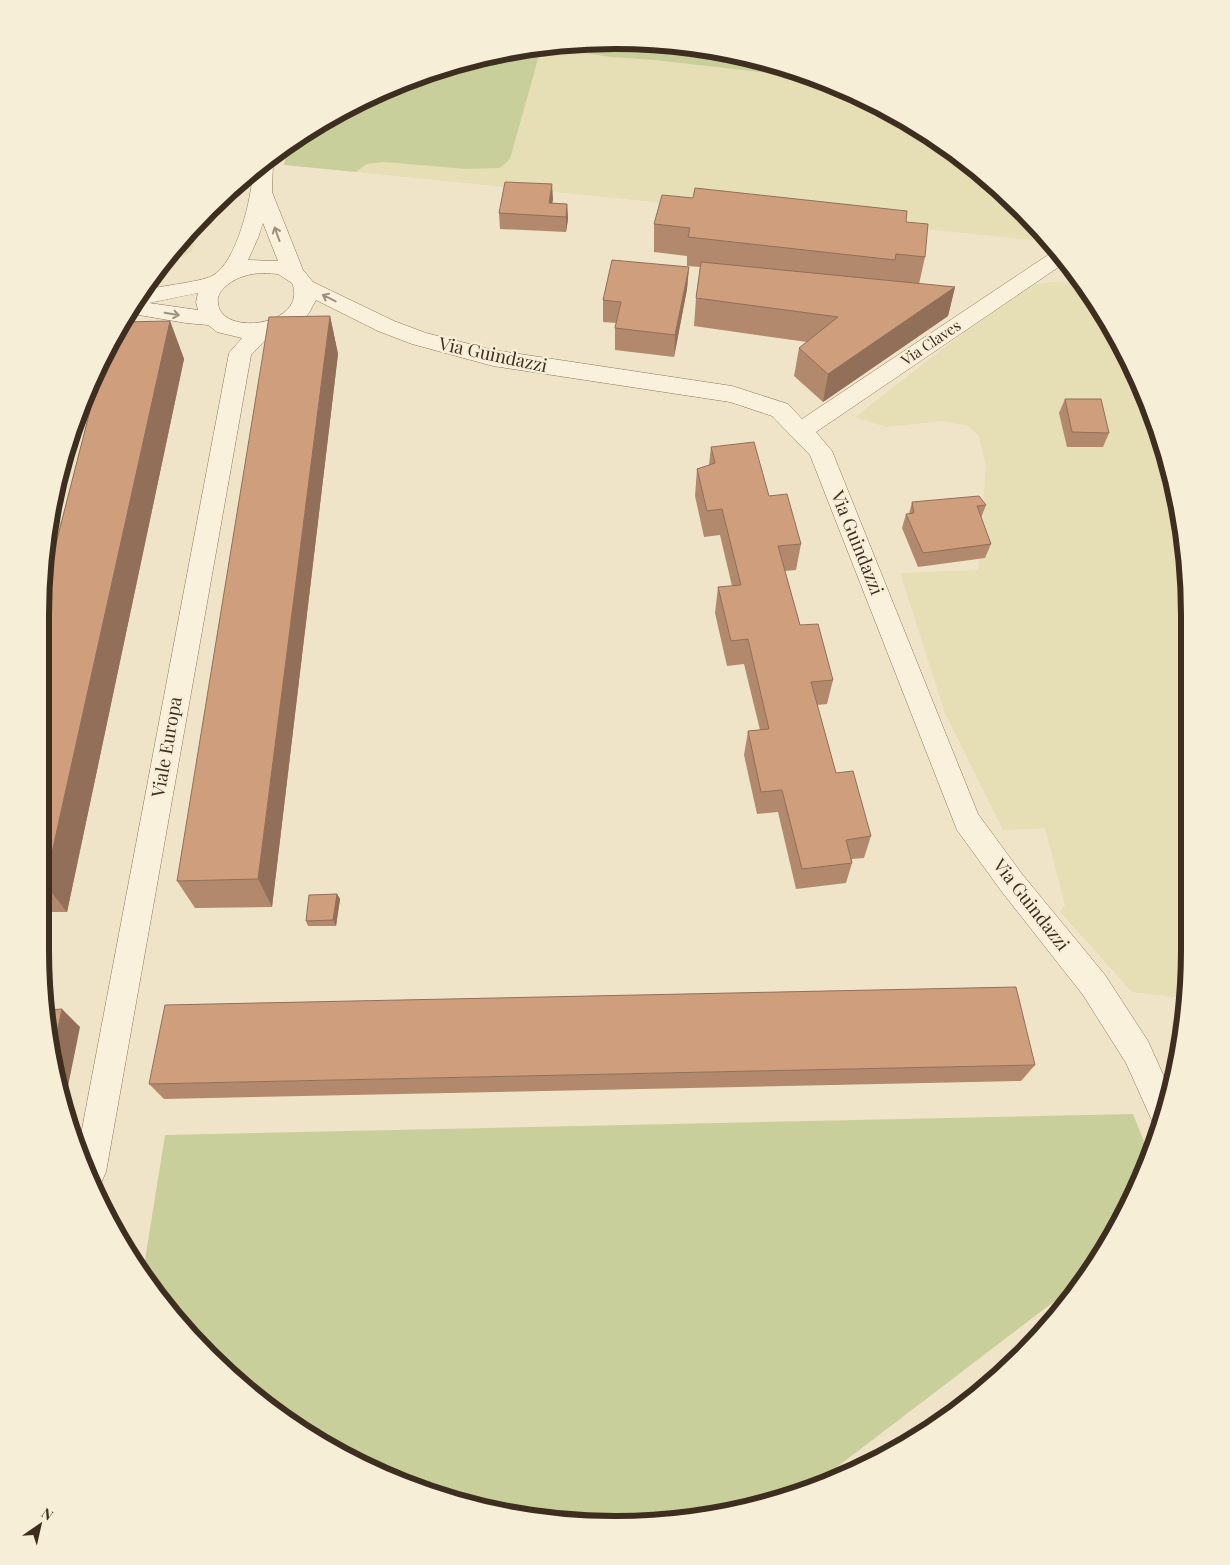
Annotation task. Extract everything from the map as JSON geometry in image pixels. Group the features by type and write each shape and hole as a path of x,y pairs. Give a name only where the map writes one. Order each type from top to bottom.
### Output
{"street":[{"path":"262,330 240,353 207,306 208,294 224,277 248,238 262,192 263,172"},
{"path":"139,308 219,322 242,331 262,330 276,326 289,320 298,312 304,303 306,294 280,242 262,192"},
{"name":"Via Claves","path":"801,431 1055,259"},
{"path":"147,296 224,277 247,267 281,268 300,280"},
{"name":"Via Guindazzi","path":"300,280 386,326 420,339 493,358 732,394 780,410 820,451 967,821 1012,883 1094,985 1137,1052 1160,1103"},
{"path":"289,320 386,326"},
{"name":"Viale Europa","path":"91,1165 240,353"}],"shaded area":[{"path":"569,51 783,74 832,92 865,107 930,144 988,189 1040,241 356,172 367,164 384,162 465,169 510,159 539,54"},
{"path":"194,237 192,252 175,259"},
{"path":"1051,282 1073,283 1086,300 1123,365 1138,398 1162,468 1170,505 1180,578 1181,615 1181,950 1179,997 1132,992 1060,912 1065,905 1045,828 1003,830 945,713 900,573 978,570 986,467 979,436 968,426 943,421 886,427 855,417 963,333 1033,285"}],"green space":[{"path":"615,49 689,54 762,68 783,74 654,60 611,57 569,51"},
{"path":"539,54 510,159 500,168 465,169 384,162 367,164 356,172 284,165 286,154 300,144 365,107 398,92 468,68"},
{"path":"57,521 73,521 49,619 50,578"},
{"path":"1133,1114 1146,1146 1123,1200 1105,1233 1086,1265 1066,1293 826,1475 762,1497 725,1505 652,1515 615,1516 578,1515 505,1505 468,1497 398,1473 365,1458 300,1421 242,1376 189,1323 144,1265 165,1135"}],"building":[{"path":"505,182 552,184 549,203 567,204 566,217 499,213"},
{"path":"695,188 907,211 906,222 928,224 925,257 896,254 895,260 688,237 690,228 654,224 662,195 693,198"},
{"path":"612,260 689,267 675,335 615,328 621,302 603,300"},
{"path":"701,262 955,287 828,374 799,348 838,317 696,298"},
{"path":"330,316 258,879 177,881 269,317"},
{"path":"170,321 49,866 49,615 52,559 95,392 107,365 131,322"},
{"path":"1065,399 1101,399 1109,433 1072,432"},
{"path":"754,442 769,496 787,494 801,544 778,546 800,625 818,624 833,680 811,682 836,773 853,771 871,836 846,840 852,863 802,869 782,790 761,792 748,731 769,729 748,639 731,641 718,587 741,585 722,509 707,511 697,469 715,463 711,447"},
{"path":"979,496 986,505 977,506 991,544 923,553 906,514 914,513 912,502"},
{"path":"337,894 333,920 306,921 309,895"},
{"path":"1016,987 1035,1065 149,1084 165,1005"},
{"path":"62,1009 56,1037 54,1024 52,1010"}]}
